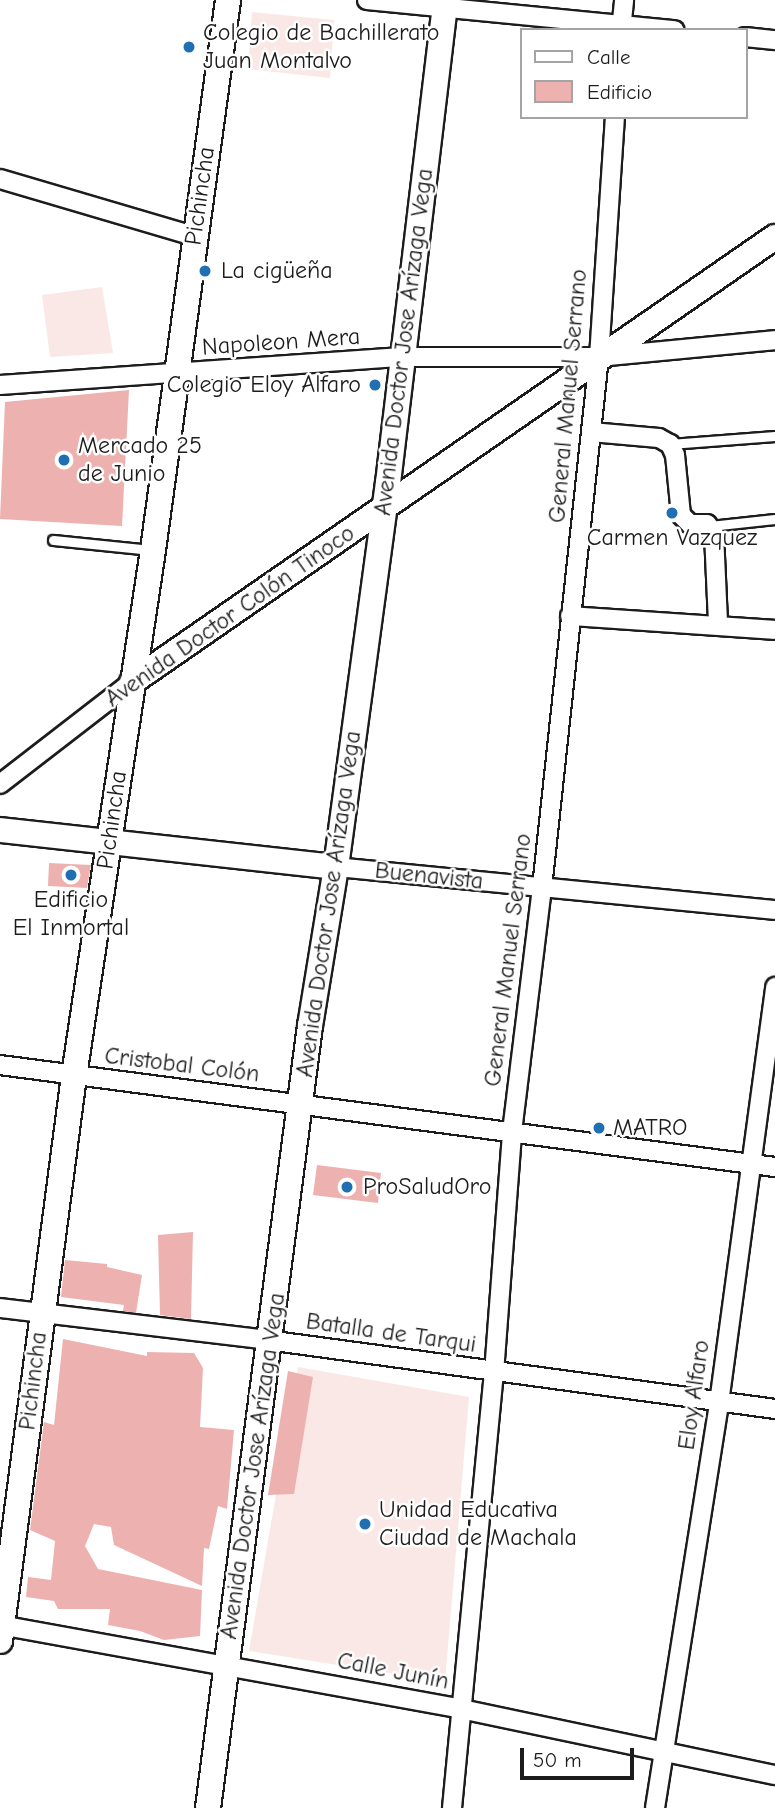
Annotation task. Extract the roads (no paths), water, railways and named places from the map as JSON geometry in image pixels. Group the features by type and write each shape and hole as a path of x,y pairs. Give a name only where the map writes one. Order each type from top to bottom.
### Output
{"main road":[{"name":"Pichincha","path":"1,1630 74,1076 152,550 228,0"},
{"name":"Avenida Doctor Jose Arízaga Vega","path":"208,1808 300,1104 336,867 384,509 446,4"},
{"name":"Avenida Doctor Colón Tinoco","path":"132,682 775,237"},
{"name":"Buenavista","path":"0,830 109,839 336,867"}],"street":[{"path":"367,0 446,4 640,28"},
{"path":"622,27 624,0"},
{"path":"747,37 775,40"},
{"name":"General Manuel Serrano","path":"452,1808 494,1373 512,1132 542,887 591,432 615,119"},
{"path":"0,179 194,236"},
{"name":"Napoleon Mera","path":"0,385 402,357 598,357 775,340"},
{"path":"591,432 659,438 670,444 675,455 681,515 690,524 710,526 714,534 718,623"},
{"path":"570,616 718,623 775,629"},
{"name":"Avenida Doctor Colón Tinoco","path":"0,784 132,682"},
{"name":"Buenavista","path":"336,867 775,910"},
{"name":"Eloy Alfaro","path":"655,1808 719,1403 775,987"},
{"name":"Cristobal Colón","path":"0,1065 775,1167"},
{"name":"Batalla de Tarqui","path":"0,1308 270,1340 494,1373 775,1409"},
{"name":"Calle Junín","path":"1,1630 226,1664 461,1709 775,1775"}],"lane":[{"path":"670,444 775,436"},
{"path":"710,526 775,519"},
{"path":"53,540 152,550"}],"place":[{"name":"Colegio de Bachillerato Juan Montalvo","path":"189,47"},
{"name":"La cigüeña","path":"205,271"},
{"name":"Colegio Eloy Alfaro","path":"375,385"},
{"name":"Mercado 25 de Junio","path":"64,460"},
{"name":"Carmen Vazquez","path":"672,513"},
{"name":"Edificio El Inmortal","path":"71,875"},
{"name":"MATRO","path":"599,1128"},
{"name":"ProSaludOro","path":"347,1187"},
{"name":"Unidad Educativa Ciudad de Machala","path":"365,1524"}]}
